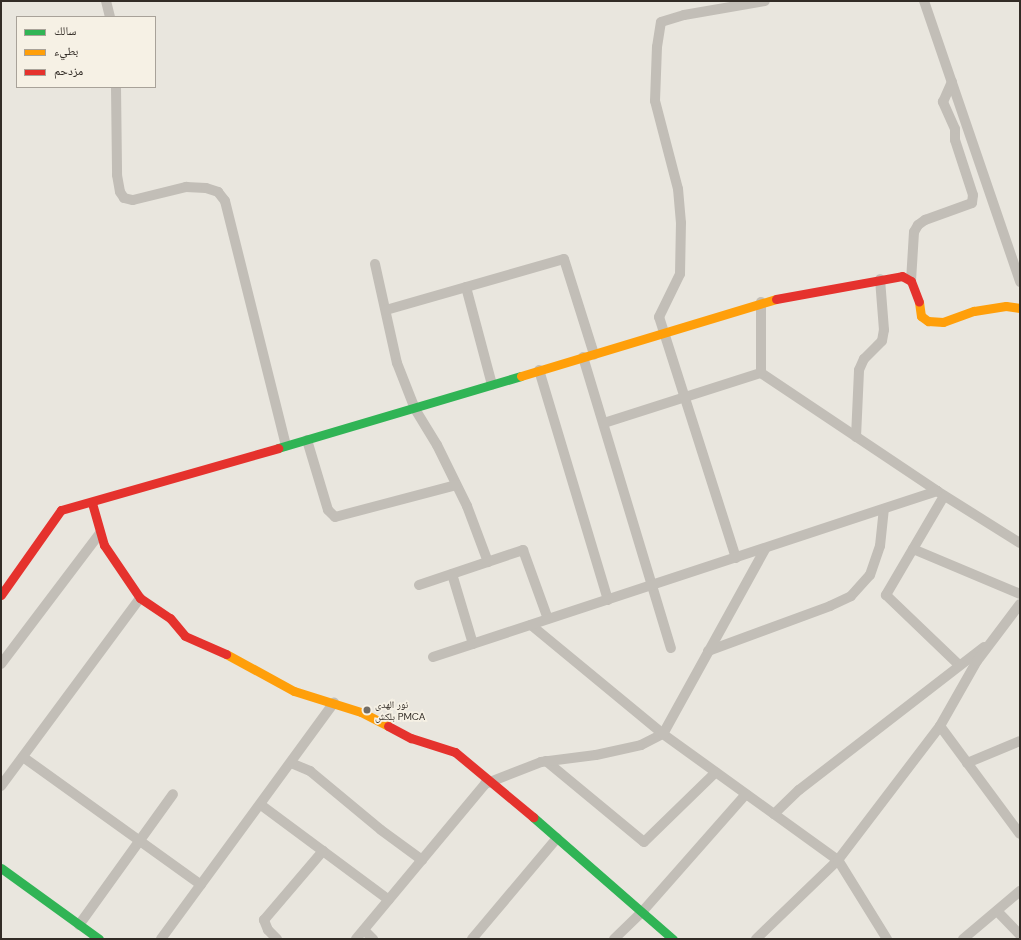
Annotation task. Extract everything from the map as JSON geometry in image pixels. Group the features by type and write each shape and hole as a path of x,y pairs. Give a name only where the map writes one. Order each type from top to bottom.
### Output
{"street":[{"path":"106,1 110,16"},
{"path":"736,558 659,316 680,274 681,223 678,189 656,101 660,22 684,15 765,1"},
{"path":"924,1 1020,282"},
{"path":"952,82 943,102 952,118 955,140 973,195 972,202 925,220 918,225 914,232 911,281 918,294 921,316 928,321 943,322 974,311 1006,306 1020,308"},
{"path":"116,88 116,175 120,192 124,198 133,200 186,187 206,188 218,192 225,201 286,446"},
{"path":"386,310 564,259 594,354"},
{"path":"375,264 397,363 415,409 456,484 488,562"},
{"path":"1,595 61,510 92,503 415,409 761,302 880,279 902,276 911,281"},
{"path":"856,437 860,370 864,359 882,341 884,330 880,279"},
{"path":"466,287 492,385"},
{"path":"761,302 761,373"},
{"path":"583,357 671,648"},
{"path":"540,370 608,600"},
{"path":"761,373 940,493 1020,543"},
{"path":"604,423 761,373"},
{"path":"307,440 328,510 335,517 456,484"},
{"path":"433,657 884,509 940,493"},
{"path":"940,493 913,549 886,595 959,665"},
{"path":"92,503 104,545 140,598 170,618 185,636 242,661 294,691 361,712 411,738 455,752 492,781 673,939"},
{"path":"708,651 830,606 851,596 870,575 880,546 884,509"},
{"path":"1,664 100,533"},
{"path":"356,939 485,784 546,761 596,755 641,745 663,734 765,549"},
{"path":"913,549 1020,594"},
{"path":"419,585 524,550 548,619"},
{"path":"452,574 473,644"},
{"path":"1,786 140,598"},
{"path":"756,939 838,860 940,726 977,661 1020,604"},
{"path":"531,625 663,734 838,860 887,939"},
{"path":"774,814 799,790 993,640"},
{"path":"161,939 334,704"},
{"path":"940,726 1020,834"},
{"path":"967,763 1020,741"},
{"path":"23,757 201,885"},
{"path":"546,761 644,842 716,772"},
{"path":"291,763 310,771 381,830 422,860"},
{"path":"79,925 138,840 174,794"},
{"path":"614,939 642,912 746,794"},
{"path":"261,805 389,900"},
{"path":"472,939 557,838"},
{"path":"277,939 268,930 264,920 323,851"},
{"path":"1,868 99,939"},
{"path":"963,939 1020,891"},
{"path":"997,911 1020,935"},
{"path":"364,930 373,939"}],"traffic: fast":[{"path":"278,448 521,376"},
{"path":"533,817 673,939"},
{"path":"1,868 99,939"}],"traffic: slow":[{"path":"521,376 776,299"},
{"path":"919,302 921,316 928,321 943,322 974,311 1006,306 1020,308"},
{"path":"226,654 294,691 361,712 388,726"}],"traffic: jam":[{"path":"776,299 902,276 911,281 919,302"},
{"path":"1,595 61,510 278,448"},
{"path":"92,503 104,545 140,598 170,618 185,636 226,654"},
{"path":"388,726 411,738 455,752 533,817"}],"place":[{"name":"نور الهدى بلكش PMCA","path":"367,710"}]}
